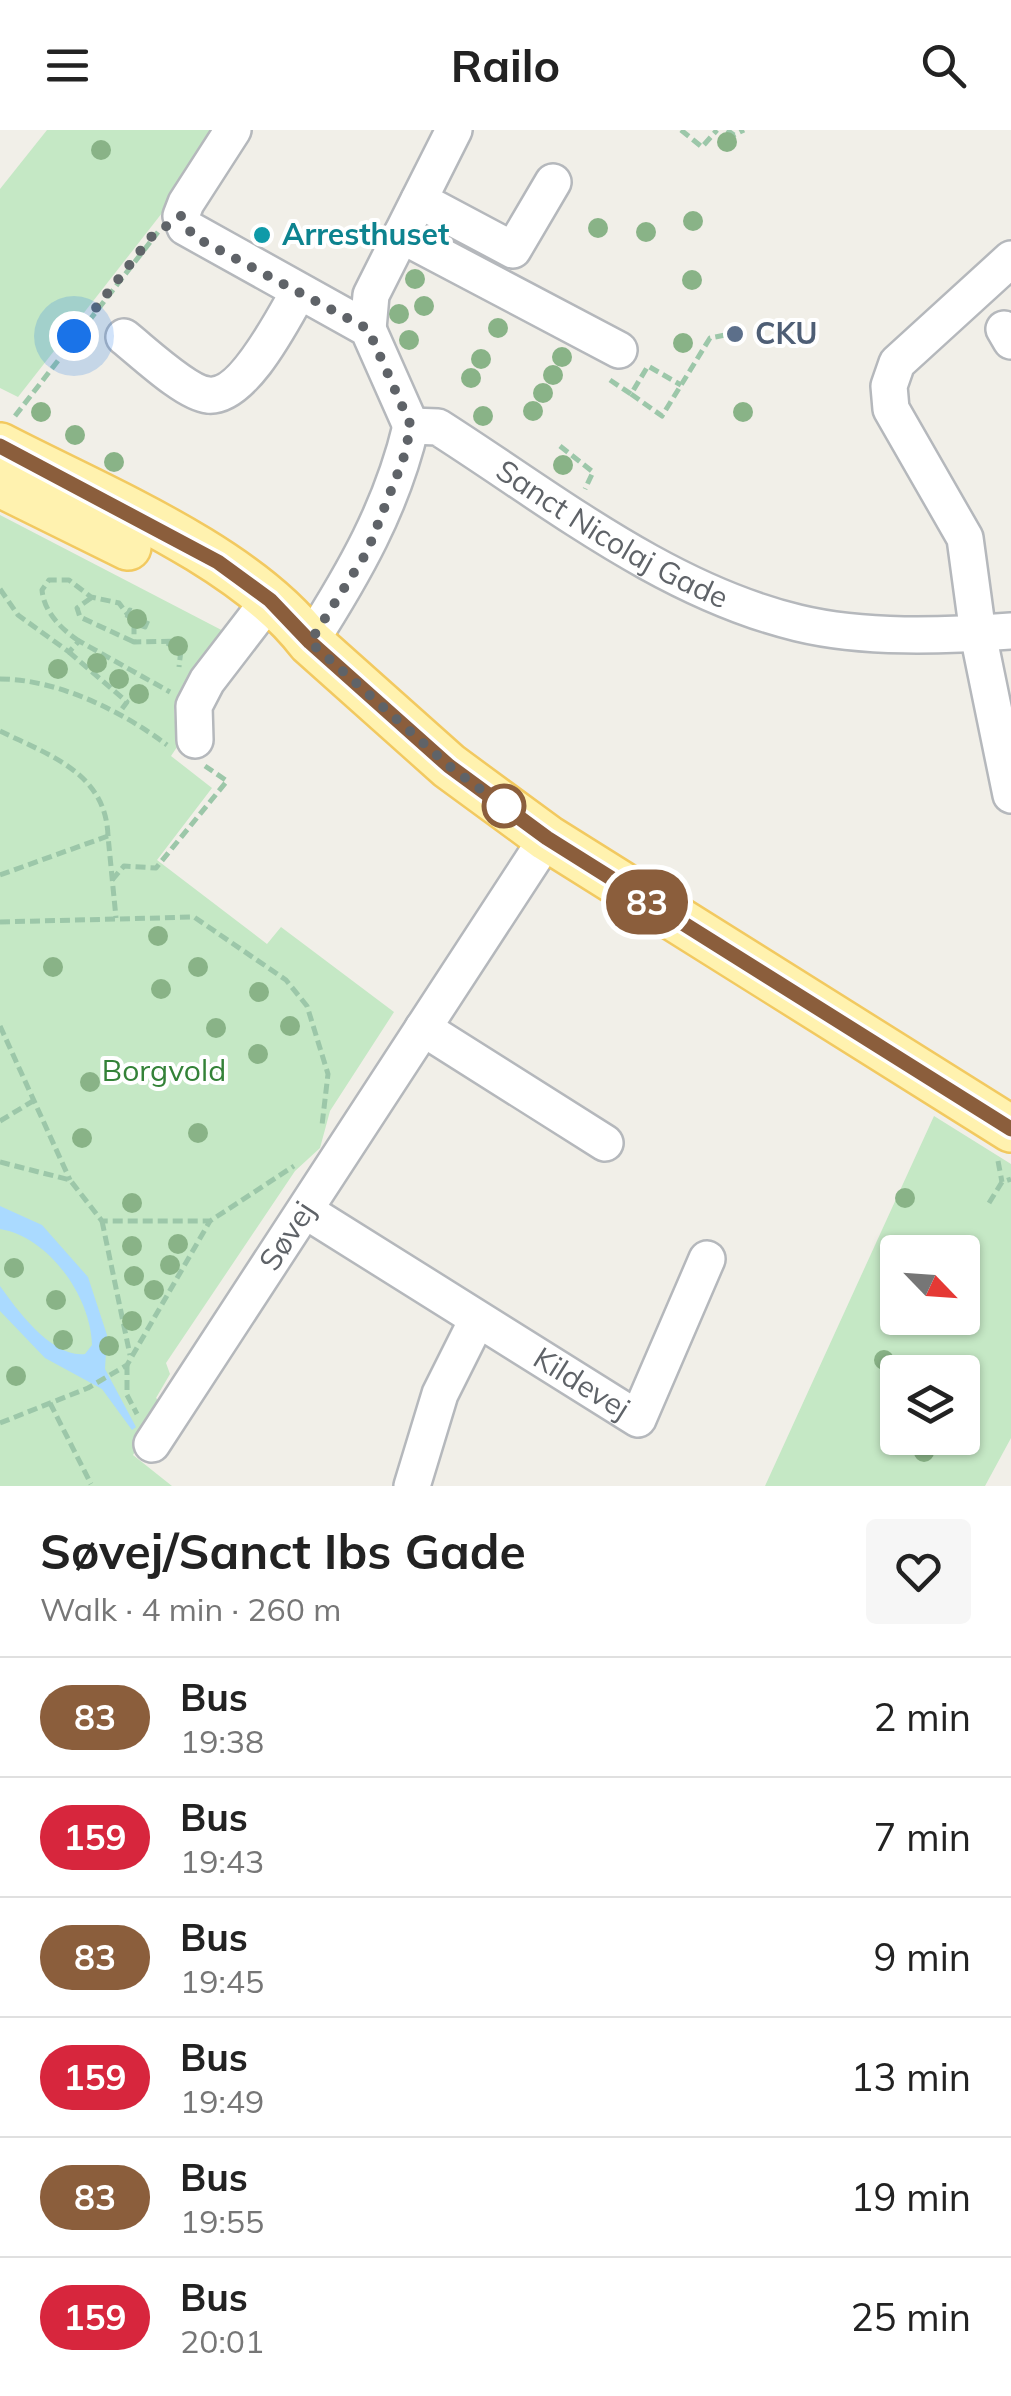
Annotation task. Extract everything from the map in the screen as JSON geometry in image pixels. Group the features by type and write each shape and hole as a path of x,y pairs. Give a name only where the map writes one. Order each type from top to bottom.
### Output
{"main road":[{"path":"0,446 218,562 264,609 282,636 310,642 449,766 547,838 1011,1129"},
{"path":"0,484 203,586 264,609"}],"street":[{"path":"232,130 181,216 193,236 368,329"},
{"path":"310,642 367,552 403,460 411,426 368,329 371,295 454,130"},
{"path":"419,200 514,250 552,182"},
{"path":"401,235 612,363"},
{"path":"1011,259 975,299 897,363 888,386 891,408 965,538 994,633 1011,795"},
{"path":"124,337 194,391 211,396 229,389 243,376 298,292"},
{"name":"Sanct Nicolaj Gade","path":"411,426 438,427 662,570 714,595 798,624 852,631 994,633"},
{"path":"187,730 207,681 264,609"},
{"name":"Søvej","path":"152,1444 547,838"},
{"path":"423,1028 604,1143"},
{"name":"Kildevej","path":"306,1211 638,1419 707,1260"},
{"path":"412,1486 440,1394 477,1320"}],"path":[{"path":"681,130 702,147 717,130"},
{"path":"728,130 734,136 744,130"},
{"path":"24,399 152,236 181,216"},
{"path":"612,363 631,394 662,416 710,338 740,332"},
{"path":"631,394 648,366 681,385"},
{"path":"560,446 593,472 588,483"},
{"path":"112,880 124,866 150,870 162,863 227,781 187,730 79,641 45,606 43,586 60,578 80,586 91,598 119,603 127,618 134,623 145,627 148,620 130,610 127,618"},
{"path":"0,589 18,614 127,702 119,714"},
{"path":"91,598 77,608 80,617 134,642 182,641 187,730"},
{"path":"134,623 134,642"},
{"path":"69,652 79,641"},
{"path":"0,680 24,679 119,714 187,730"},
{"path":"0,731 80,772 106,808 116,918"},
{"path":"0,875 108,836"},
{"path":"0,922 194,917 286,980 307,1006 328,1074 318,1136"},
{"path":"0,1026 70,1180 102,1221 131,1357"},
{"path":"0,1122 33,1101"},
{"path":"152,1444 126,1396 131,1357 210,1220 303,1158"},
{"path":"0,1162 70,1180"},
{"path":"989,1203 1002,1182 1011,1179"},
{"path":"102,1221 210,1220"},
{"path":"0,1423 88,1388 127,1365"},
{"path":"50,1403 90,1484"}],"green space":[{"path":"47,130 213,130 162,213 18,397 0,388 0,189"},
{"name":"Borgvold","path":"0,515 233,636 174,709 177,747 171,756 212,788 157,860 267,944 281,927 394,1012 330,1111 320,1148 295,1171 166,1363 170,1374 156,1398 164,1405 133,1455 172,1486 0,1486"},
{"path":"934,1116 1011,1164 1011,1438 985,1486 765,1486"}],"water":[{"path":"0,1206 42,1225 88,1277 107,1335 105,1369 136,1427 132,1430 102,1389 45,1358 0,1311 0,1286 48,1341 73,1353 85,1354 92,1345 84,1308 64,1272 35,1244 0,1229"}],"bus line":[{"name":"83","path":"0,446 218,562 292,619 310,642 449,766 547,838 814,1009 1011,1129"}],"place":[{"name":"Arresthuset","path":"262,235"},
{"name":"CKU","path":"735,334"}],"route":[{"path":"74,336 152,236 181,216 184,228 193,236 368,329 411,426 403,460 367,552 310,642 449,766 514,814 504,806"}]}
